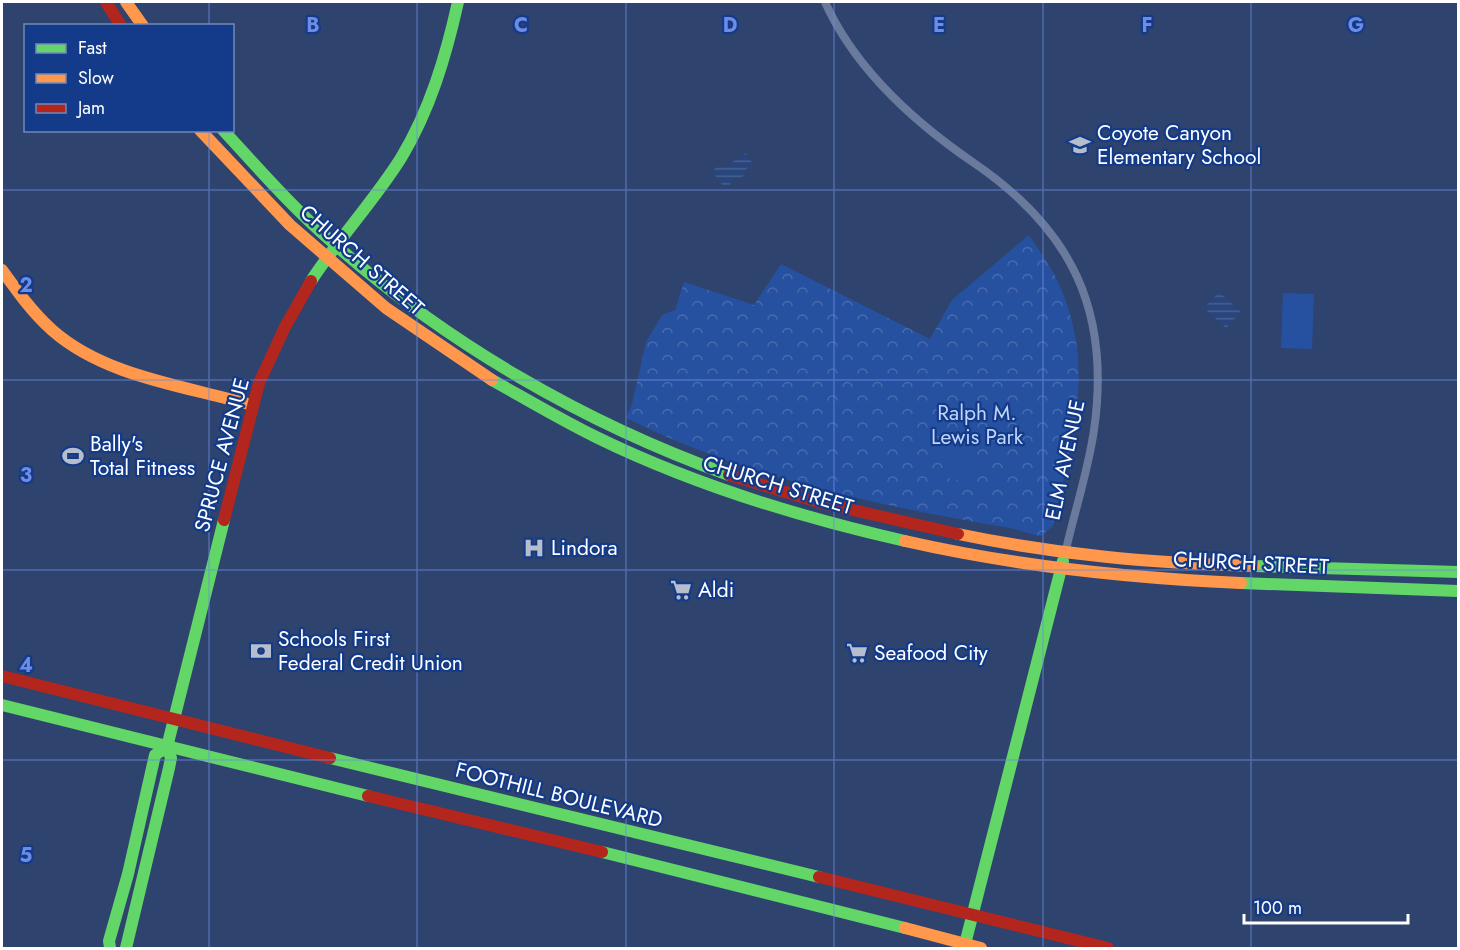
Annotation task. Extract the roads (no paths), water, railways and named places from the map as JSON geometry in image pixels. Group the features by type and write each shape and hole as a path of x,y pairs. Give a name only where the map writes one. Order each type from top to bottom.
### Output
{"main road":[{"path":"106,2 120,24"},
{"path":"126,2 142,24"},
{"name":"SPRUCE AVENUE","path":"126,948 169,768 171,758 167,747 252,405 281,333 327,260 385,185 411,139 442,63 458,2"},
{"name":"CHURCH STREET","path":"202,132 253,188 327,260 425,339 488,380 601,441 714,488 785,511 867,532 963,552 1061,568 1196,581 1458,591"},
{"name":"CHURCH STREET","path":"225,132 288,202 337,247 415,311 486,358 609,426 728,474 806,499 957,535 1065,554 1151,563 1458,572"},
{"path":"2,270 28,309 44,324 92,358 146,377 252,405"},
{"path":"601,441 609,426"},
{"name":"ELM AVENUE","path":"964,946 1065,554"},
{"name":"FOOTHILL BOULEVARD","path":"2,676 552,814 1108,948"},
{"name":"FOOTHILL BOULEVARD","path":"2,705 696,874 964,946 981,948"},
{"name":"SPRUCE AVENUE","path":"108,946 128,874 155,755 167,747"}],"street":[{"name":"ELM AVENUE","path":"825,2 870,73 902,107 938,139 1009,188 1030,208 1067,256 1089,302 1098,354 1099,393 1094,433 1065,554"}],"place":[{"name":"Coyote Canyon Elementary School","path":"1080,145"},
{"name":"Bally's Total Fitness","path":"73,456"},
{"name":"Lindora","path":"534,548"},
{"name":"Aldi","path":"681,590"},
{"name":"Schools First Federal Credit Union","path":"261,651"},
{"name":"Seafood City","path":"857,653"}],"park label":[{"name":"Ralph M. Lewis Park","path":"977,425"}]}
